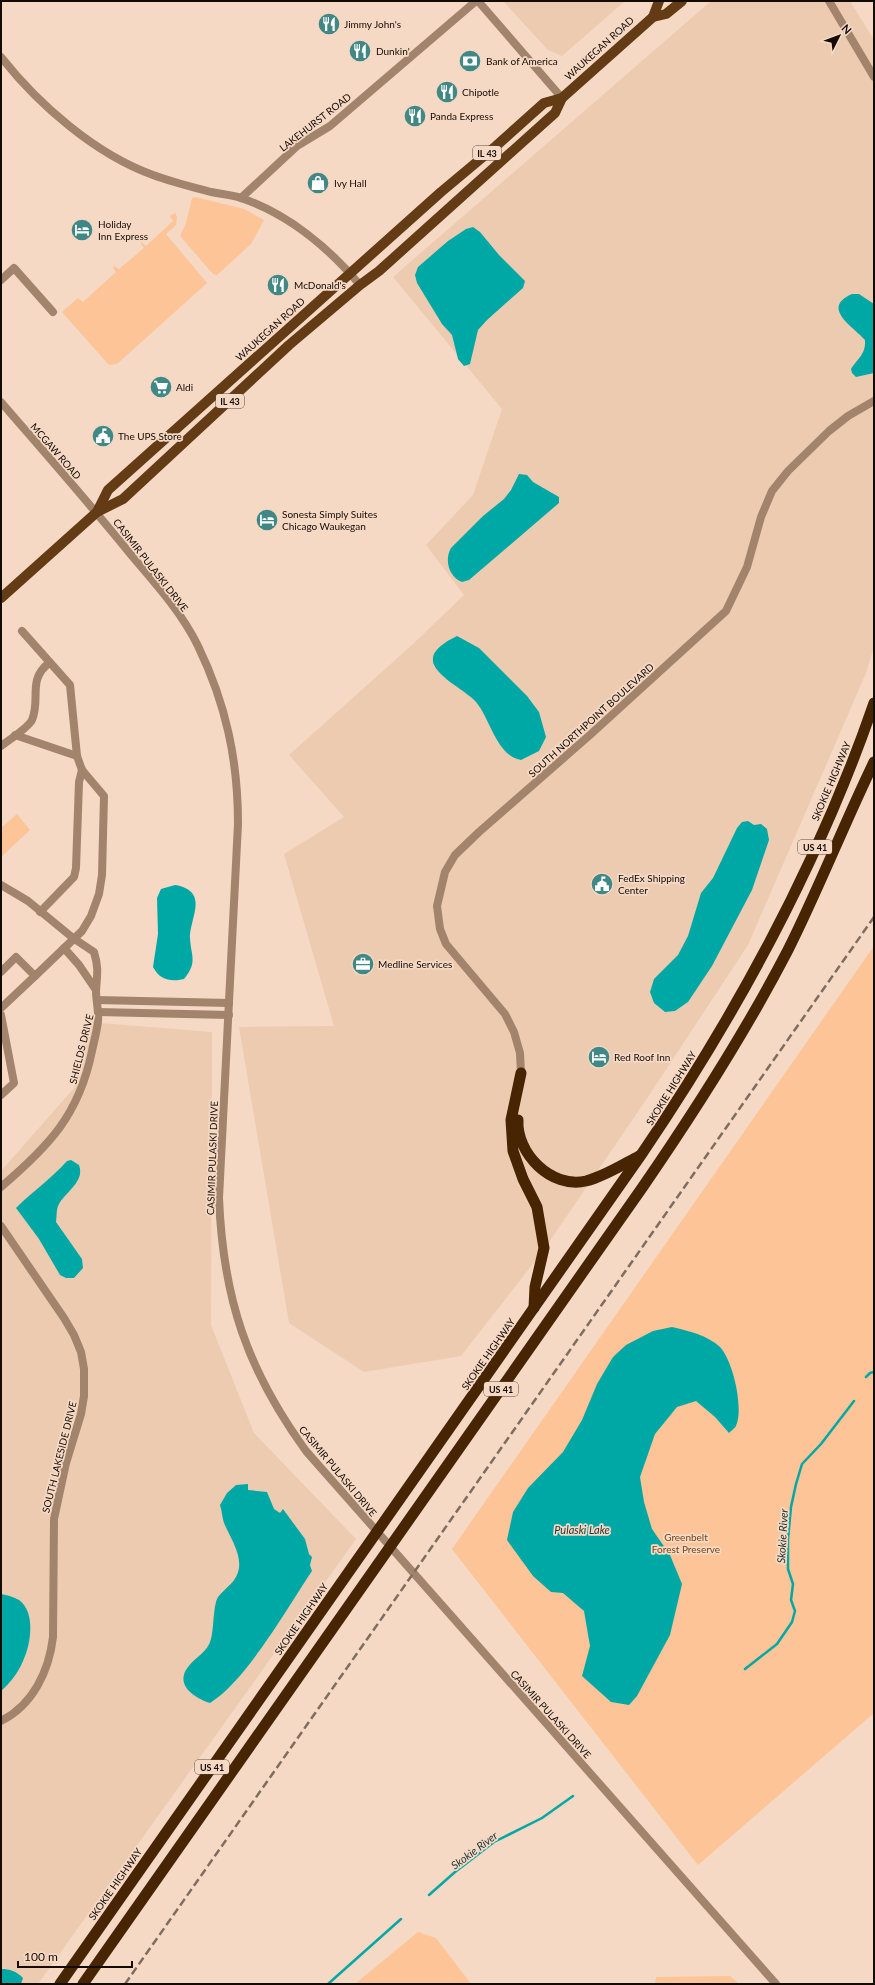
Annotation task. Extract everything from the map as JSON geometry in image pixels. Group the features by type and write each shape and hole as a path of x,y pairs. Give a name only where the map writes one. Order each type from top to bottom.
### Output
{"highway":[{"name":"SKOKIE HIGHWAY","path":"60,1984 641,1156 695,1073 767,946 827,822 863,735 874,702"},
{"name":"US 41","path":"83,1984 630,1205 690,1116 741,1034 788,950 826,872 874,763"},
{"path":"521,1073 518,1126 521,1141 530,1157 552,1177 570,1181 585,1181 601,1176 641,1156"},
{"path":"521,1073 511,1120 513,1151 523,1179 537,1207 544,1248 534,1287 534,1309"}],"main road":[{"name":"WAUKEGAN ROAD","path":"1,598 97,512 123,499 289,345 378,271 555,113 562,98 653,17 659,1"},
{"name":"WAUKEGAN ROAD","path":"653,17 666,14 682,1"},
{"name":"WAUKEGAN ROAD","path":"97,512 108,490 350,273 544,103 562,98"}],"street":[{"path":"477,1 562,98"},
{"name":"LAKEHURST ROAD","path":"241,198 297,146 330,126 477,1"},
{"path":"829,1 874,77"},
{"path":"1,57 19,79 51,110 103,151 153,175 211,192 241,198 275,214 304,232 329,252 360,285"},
{"path":"1,280 14,268 53,312"},
{"name":"SOUTH NORTHPOINT BOULEVARD","path":"521,1073 520,1053 514,1032 505,1014 446,944 440,929 437,906 445,872 455,855 479,832 607,720 726,611 733,600 747,567 761,517 772,491 788,471 829,431 848,416 874,401"},
{"name":"MCGAW ROAD","path":"1,402 97,512"},
{"name":"CASIMIR PULASKI DRIVE","path":"97,512 176,610 197,645 226,716 232,751 238,804 219,1198 223,1255 228,1286 242,1336 253,1365 284,1421 306,1451 776,1984"},
{"path":"1,1008 82,931 91,916 99,894 102,875 104,796 82,770 77,756 70,685 22,631"},
{"path":"1,746 31,721 34,709 38,673 49,663"},
{"path":"15,735 77,756"},
{"path":"40,912 74,877 76,868 79,782 82,770"},
{"path":"1,885 28,901 73,938 94,952 98,965 96,990 98,1012"},
{"path":"64,948 79,965 96,990"},
{"path":"1,972 16,957 34,976"},
{"path":"97,1000 229,1003"},
{"name":"SHIELDS DRIVE","path":"1,1187 34,1159 56,1134 69,1116 81,1091 90,1064 98,1023 98,1012 228,1015"},
{"path":"1,1015 14,1083 1,1095"},
{"name":"SOUTH LAKESIDE DRIVE","path":"1,1226 74,1335 81,1352 84,1369 81,1414 66,1463 54,1519 53,1638 51,1654 43,1677 34,1692 18,1708 1,1721"}],"shaded area":[{"path":"503,1 625,1 562,56 548,50"},
{"path":"711,1 850,1 874,40 874,647 866,673 748,945 648,1097 543,1251 461,1356 364,1372 289,1323 239,1027 334,1026 284,854 344,817 289,755 413,644 464,595 426,545 473,495 502,409 393,277"},
{"path":"88,1022 212,1032 211,1325 254,1433 356,1539 38,1984 1,1984 1,1171 74,1088"}],"green space":[{"path":"195,197 244,209 264,220 251,244 217,275 213,274 180,236 186,223 192,198"},
{"path":"175,213 177,217 176,225 166,234 207,283 117,364 109,365 62,312 78,298 83,302 116,272 113,268 114,266 119,269 144,248 141,242 146,246 173,221 170,216"},
{"path":"17,814 30,830 1,857 1,828"},
{"name":"Greenbelt Forest Preserve","path":"874,946 874,1713 698,1865 452,1549"},
{"path":"418,1932 436,1938 471,1984 355,1984"},
{"path":"730,1976 739,1984 655,1984 656,1977"}],"water":[{"path":"473,227 480,232 499,255 525,281 523,288 478,330 470,364 464,366 458,359 452,335 442,324 417,283 415,275 418,267 448,241 466,229"},
{"path":"852,294 859,294 874,304 874,373 856,377 852,373 851,369 863,352 865,340 842,317 839,311 839,305 843,299"},
{"path":"519,474 527,475 533,482 559,497 559,503 469,580 462,582 458,580 449,568 448,558 451,548 483,516 504,499 511,490"},
{"path":"457,636 479,648 527,696 539,712 546,737 539,751 521,760 513,757 500,744 476,702 437,670 434,664 434,654 442,645"},
{"path":"748,821 754,825 761,824 767,829 769,840 752,890 712,966 688,1002 675,1011 665,1012 654,1003 650,992 654,979 678,955 688,936 701,893 713,878 737,828 742,822"},
{"path":"175,885 186,888 192,893 196,906 190,938 193,959 191,968 184,979 170,980 159,975 153,967 158,934 157,898 161,889"},
{"path":"71,1160 79,1165 80,1176 59,1204 56,1222 82,1259 83,1268 74,1278 66,1278 60,1275 39,1239 16,1208 55,1174 67,1161"},
{"name":"Pulaski Lake","path":"672,1327 704,1336 720,1347 725,1354 733,1373 738,1397 738,1418 736,1426 729,1433 715,1417 696,1401 677,1407 655,1434 640,1477 644,1502 652,1529 670,1555 682,1584 670,1635 637,1696 629,1705 611,1702 582,1676 590,1646 584,1611 563,1593 551,1592 533,1576 507,1540 513,1512 528,1488 563,1452 582,1420 597,1384 613,1357 626,1345 653,1331"},
{"path":"248,1484 248,1490 267,1492 274,1509 280,1513 283,1509 305,1539 309,1554 312,1557 310,1565 312,1571 252,1661 224,1692 210,1703 198,1698 188,1690 183,1680 184,1674 191,1663 209,1644 212,1635 216,1601 234,1581 238,1573 239,1562 237,1551 224,1523 220,1505 227,1493 236,1485"},
{"path":"1,1594 17,1599 24,1605 30,1620 30,1638 26,1654 14,1678 1,1691"},
{"path":"1,1969 10,1970 18,1974 23,1978 21,1984 1,1984"}],"waterway":[{"name":"Skokie River","path":"866,1377 870,1373 874,1372"},
{"name":"Skokie River","path":"745,1669 777,1644 792,1622 795,1611 791,1600 793,1584 788,1569 788,1539 791,1507 796,1484 802,1464 821,1444 854,1401"},
{"name":"Skokie River","path":"429,1895 455,1872 494,1842 542,1818 573,1796"},
{"name":"Skokie River","path":"328,1984 401,1919"}],"railway":[{"path":"125,1984 874,917"}],"place":[{"name":"Jimmy John's","path":"329,24"},
{"name":"Dunkin'","path":"360,51"},
{"name":"Bank of America","path":"470,61"},
{"name":"Chipotle","path":"447,92"},
{"name":"Panda Express","path":"415,116"},
{"name":"Ivy Hall","path":"318,183"},
{"name":"Holiday Inn Express","path":"82,230"},
{"name":"McDonald's","path":"278,285"},
{"name":"Aldi","path":"161,387"},
{"name":"The UPS Store","path":"103,436"},
{"name":"Sonesta Simply Suites Chicago Waukegan","path":"267,520"},
{"name":"FedEx Shipping Center","path":"602,884"},
{"name":"Medline Services","path":"363,964"},
{"name":"Red Roof Inn","path":"599,1057"}]}
